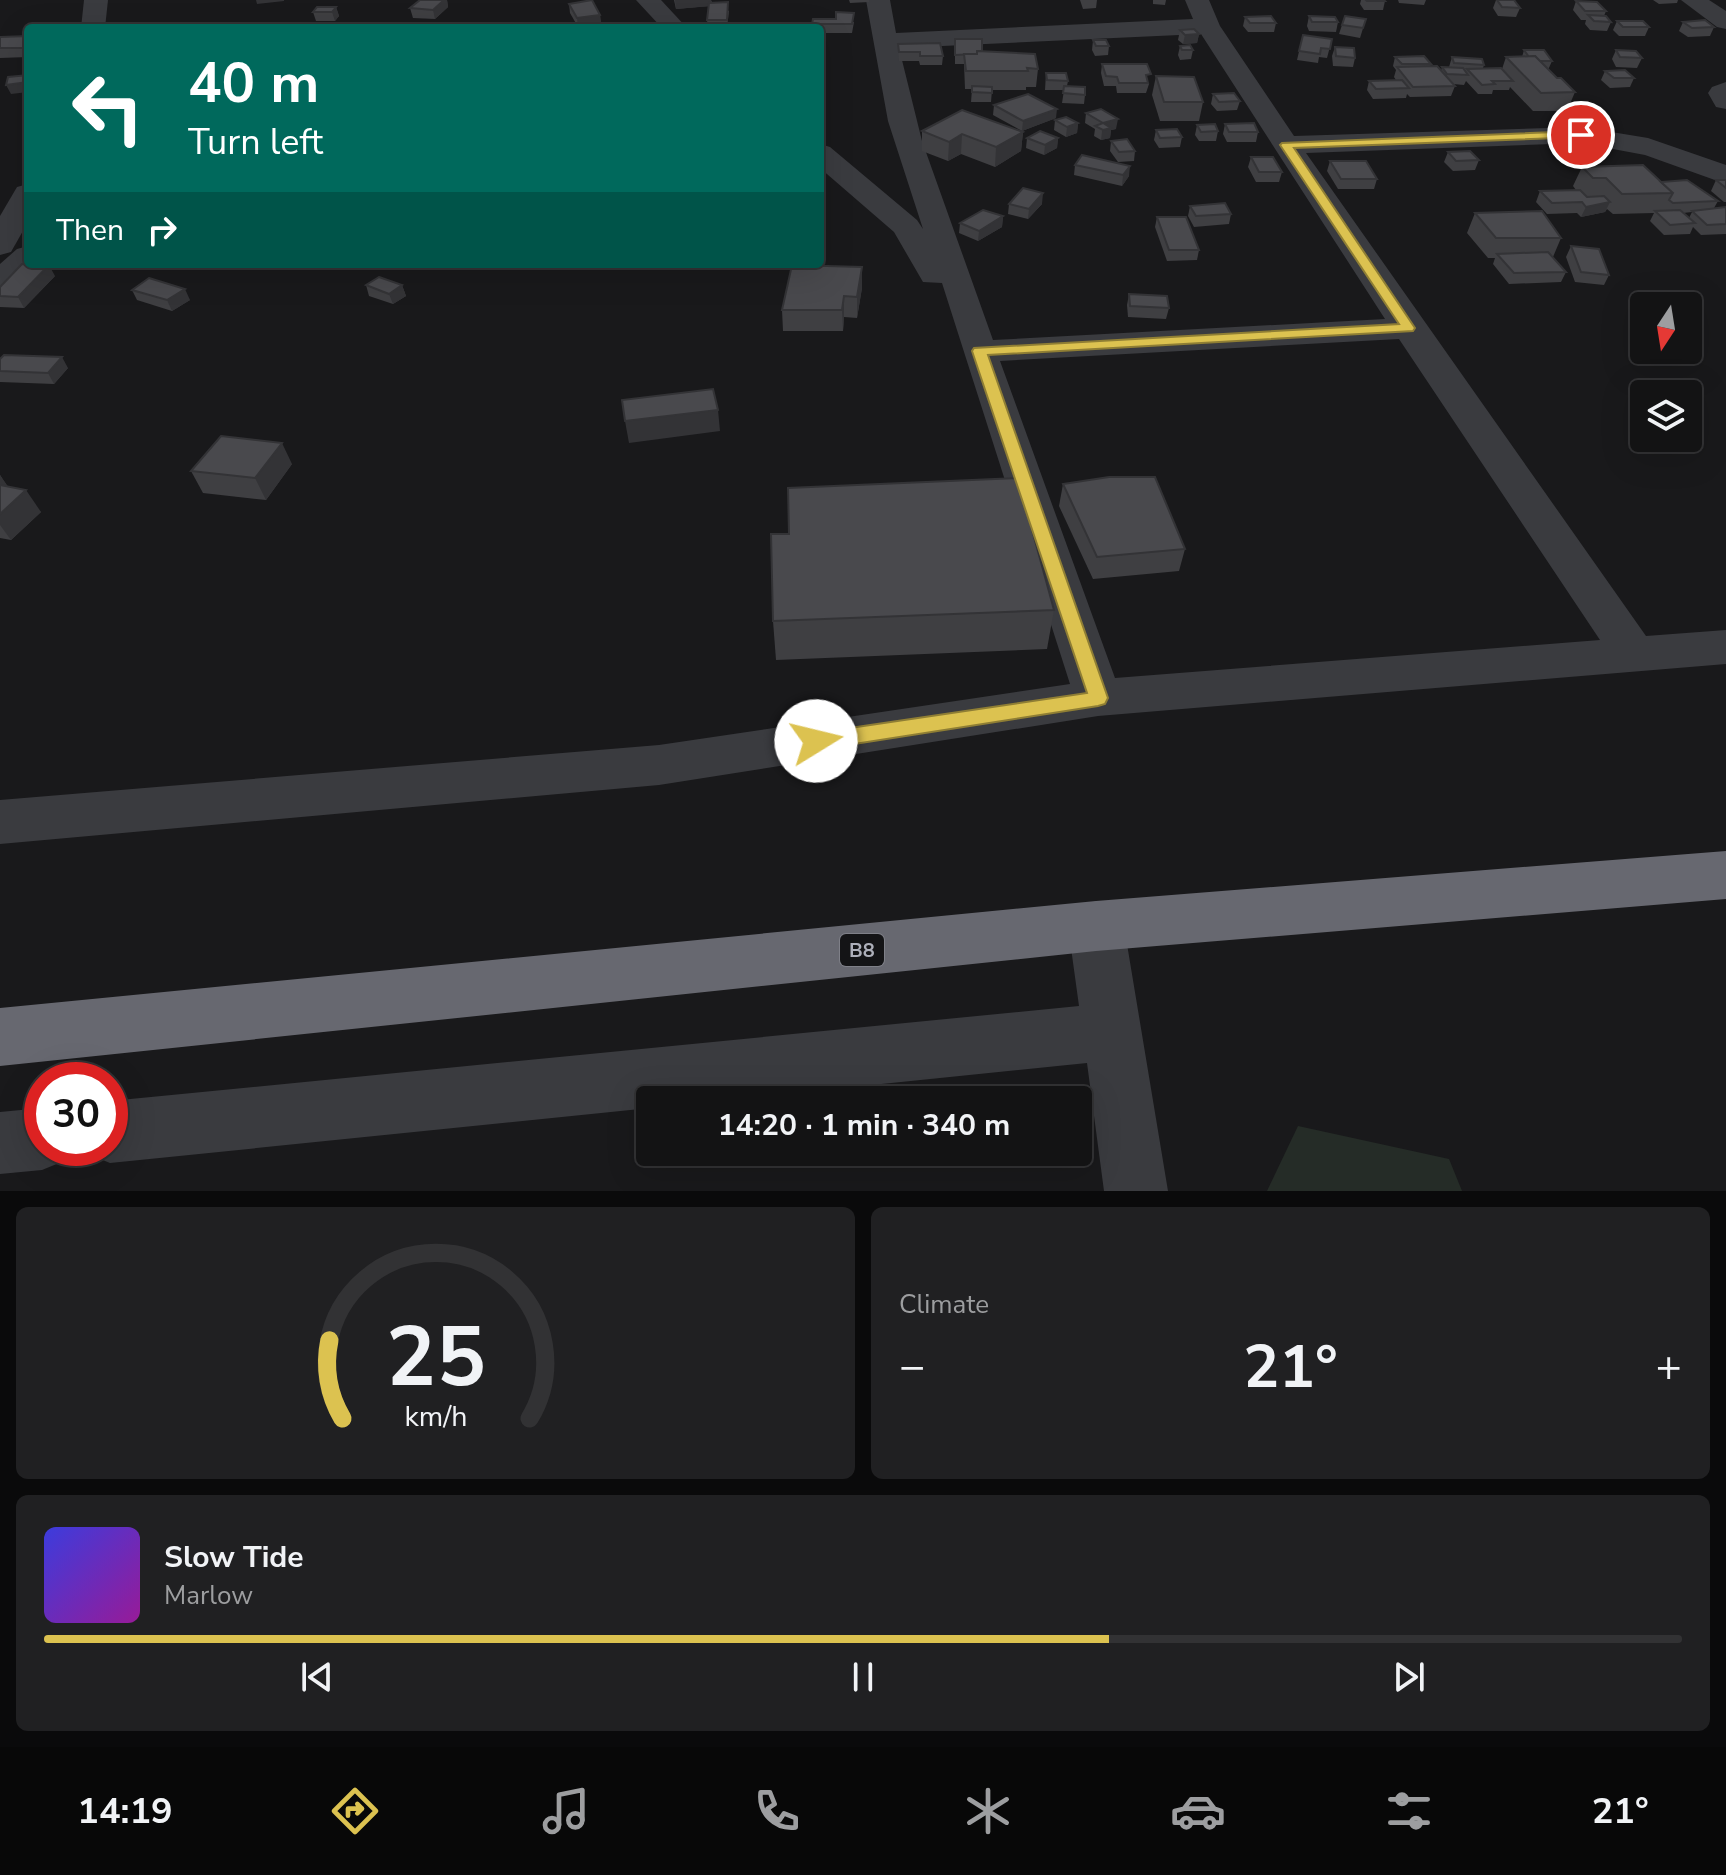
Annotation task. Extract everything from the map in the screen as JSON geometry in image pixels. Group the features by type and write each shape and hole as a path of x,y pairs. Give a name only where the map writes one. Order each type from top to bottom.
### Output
{"highway":[{"name":"B8","path":"0,1037 1096,926 1726,875"}],"street":[{"path":"93,24 96,0"},
{"path":"648,0 671,24"},
{"path":"878,0 893,85 913,159 1098,698"},
{"path":"1693,0 1726,22"},
{"path":"885,41 1202,13 1408,328 1632,652"},
{"path":"1726,90 1721,93 1726,101"},
{"path":"1286,145 1581,135 1621,138 1661,148 1726,175"},
{"path":"834,172 906,227 975,336"},
{"path":"0,245 24,200"},
{"path":"0,282 24,260"},
{"path":"975,336 1408,328"},
{"path":"0,822 659,765 1098,698 1632,652 1726,647"},
{"path":"1096,926 1136,1191"},
{"path":"128,1130 1110,1032"},
{"path":"0,1143 24,1141"}],"shaded area":[{"path":"1298,1126 1449,1159 1462,1191 1267,1191"}],"building":[{"path":"420,0 444,0 433,10 410,8"},
{"path":"592,0 600,15 577,18 569,4"},
{"path":"1497,0 1514,0 1520,8 1502,7"},
{"path":"1576,1 1597,2 1606,11 1585,11"},
{"path":"728,2 727,20 707,20 709,3"},
{"path":"317,7 336,7 332,12 313,12"},
{"path":"836,12 854,13 852,24 812,24 813,19 836,19"},
{"path":"1588,15 1606,16 1611,22 1594,21"},
{"path":"1271,16 1276,23 1250,23 1245,17"},
{"path":"1309,16 1335,17 1338,22 1312,22"},
{"path":"1345,16 1366,19 1363,28 1342,25"},
{"path":"1705,20 1714,27 1692,28 1683,22"},
{"path":"1617,21 1643,21 1649,27 1623,27"},
{"path":"1194,29 1199,34 1185,35 1180,30"},
{"path":"1303,35 1332,39 1330,49 1321,48 1320,54 1299,51"},
{"path":"24,36 24,48 0,48 0,37"},
{"path":"955,39 982,39 982,51 955,55"},
{"path":"1093,40 1106,40 1109,46 1096,46"},
{"path":"940,43 943,56 899,52 898,44"},
{"path":"1190,45 1193,50 1182,50 1180,46"},
{"path":"1335,47 1354,48 1355,58 1336,56"},
{"path":"1524,50 1544,50 1552,61 1539,61 1535,56 1529,57"},
{"path":"1616,50 1636,51 1642,58 1620,57"},
{"path":"977,51 1035,54 1038,69 966,71 964,54 977,54"},
{"path":"1424,56 1431,64 1402,64 1395,57"},
{"path":"1535,56 1575,92 1541,93 1506,57"},
{"path":"1452,57 1482,59 1484,65 1454,63"},
{"path":"1102,64 1147,64 1151,74 1146,75 1148,83 1119,83 1117,77 1106,76"},
{"path":"1437,66 1455,86 1413,87 1397,67"},
{"path":"1442,67 1463,68 1468,75 1447,74"},
{"path":"1501,68 1513,81 1492,81 1495,84 1482,85 1467,69"},
{"path":"1625,70 1634,78 1614,78 1605,71"},
{"path":"1046,73 1066,73 1068,81 1047,80"},
{"path":"24,75 24,83 6,85 8,77"},
{"path":"1156,76 1194,77 1203,102 1164,102"},
{"path":"1402,80 1409,88 1376,89 1369,81"},
{"path":"972,86 992,87 992,93 972,92"},
{"path":"1064,86 1085,87 1085,95 1063,93"},
{"path":"1234,93 1240,101 1219,102 1213,94"},
{"path":"1028,94 1057,109 1023,121 994,105"},
{"path":"1101,109 1118,119 1103,123 1086,113"},
{"path":"962,110 1023,132 996,147 962,134 949,142 922,131"},
{"path":"1066,117 1078,123 1067,127 1055,120"},
{"path":"1103,123 1111,128 1103,130 1095,126"},
{"path":"1254,123 1258,132 1229,132 1225,124"},
{"path":"1215,124 1218,131 1201,132 1197,125"},
{"path":"1177,129 1182,137 1160,138 1156,130"},
{"path":"1040,131 1058,138 1045,145 1027,138"},
{"path":"1127,139 1135,151 1119,152 1111,141"},
{"path":"1470,151 1479,160 1456,161 1448,152"},
{"path":"1082,155 1130,166 1123,175 1075,165"},
{"path":"1251,157 1273,157 1282,172 1259,172"},
{"path":"1330,161 1366,161 1377,179 1341,179"},
{"path":"1643,165 1673,193 1622,194 1606,178 1593,178 1582,167"},
{"path":"1687,180 1718,201 1673,203 1669,200 1673,193 1661,182"},
{"path":"1023,188 1043,193 1029,209 1009,204"},
{"path":"1580,190 1587,197 1604,196 1610,202 1586,207 1582,202 1552,203 1540,191"},
{"path":"1225,203 1231,214 1196,216 1190,206"},
{"path":"1726,207 1726,224 1707,225 1692,211"},
{"path":"983,210 1003,216 979,231 960,223"},
{"path":"1680,210 1695,223 1670,225 1655,211"},
{"path":"1542,211 1561,238 1496,238 1475,213"},
{"path":"1157,217 1186,217 1199,250 1169,250"},
{"path":"1571,246 1599,249 1609,275 1581,272"},
{"path":"1548,252 1566,272 1514,273 1497,254"},
{"path":"22,264 24,268 46,268 18,297 0,296 0,287"},
{"path":"862,267 857,297 844,296 842,310 782,310 791,268"},
{"path":"379,277 402,285 389,294 366,285"},
{"path":"149,278 185,289 167,300 132,290"},
{"path":"1129,294 1167,296 1169,308 1130,306"},
{"path":"4,355 62,357 48,373 0,371 0,359"},
{"path":"713,389 718,410 625,421 622,400"},
{"path":"221,436 282,443 255,478 191,471"},
{"path":"1109,477 1155,477 1185,549 1097,557 1063,484"},
{"path":"1018,478 1054,610 773,621 771,534 789,534 788,488"},
{"path":"0,485 26,490 0,514"}],"route":[{"path":"816,741 1098,698 979,351 1408,328 1286,145 1581,135"}]}
